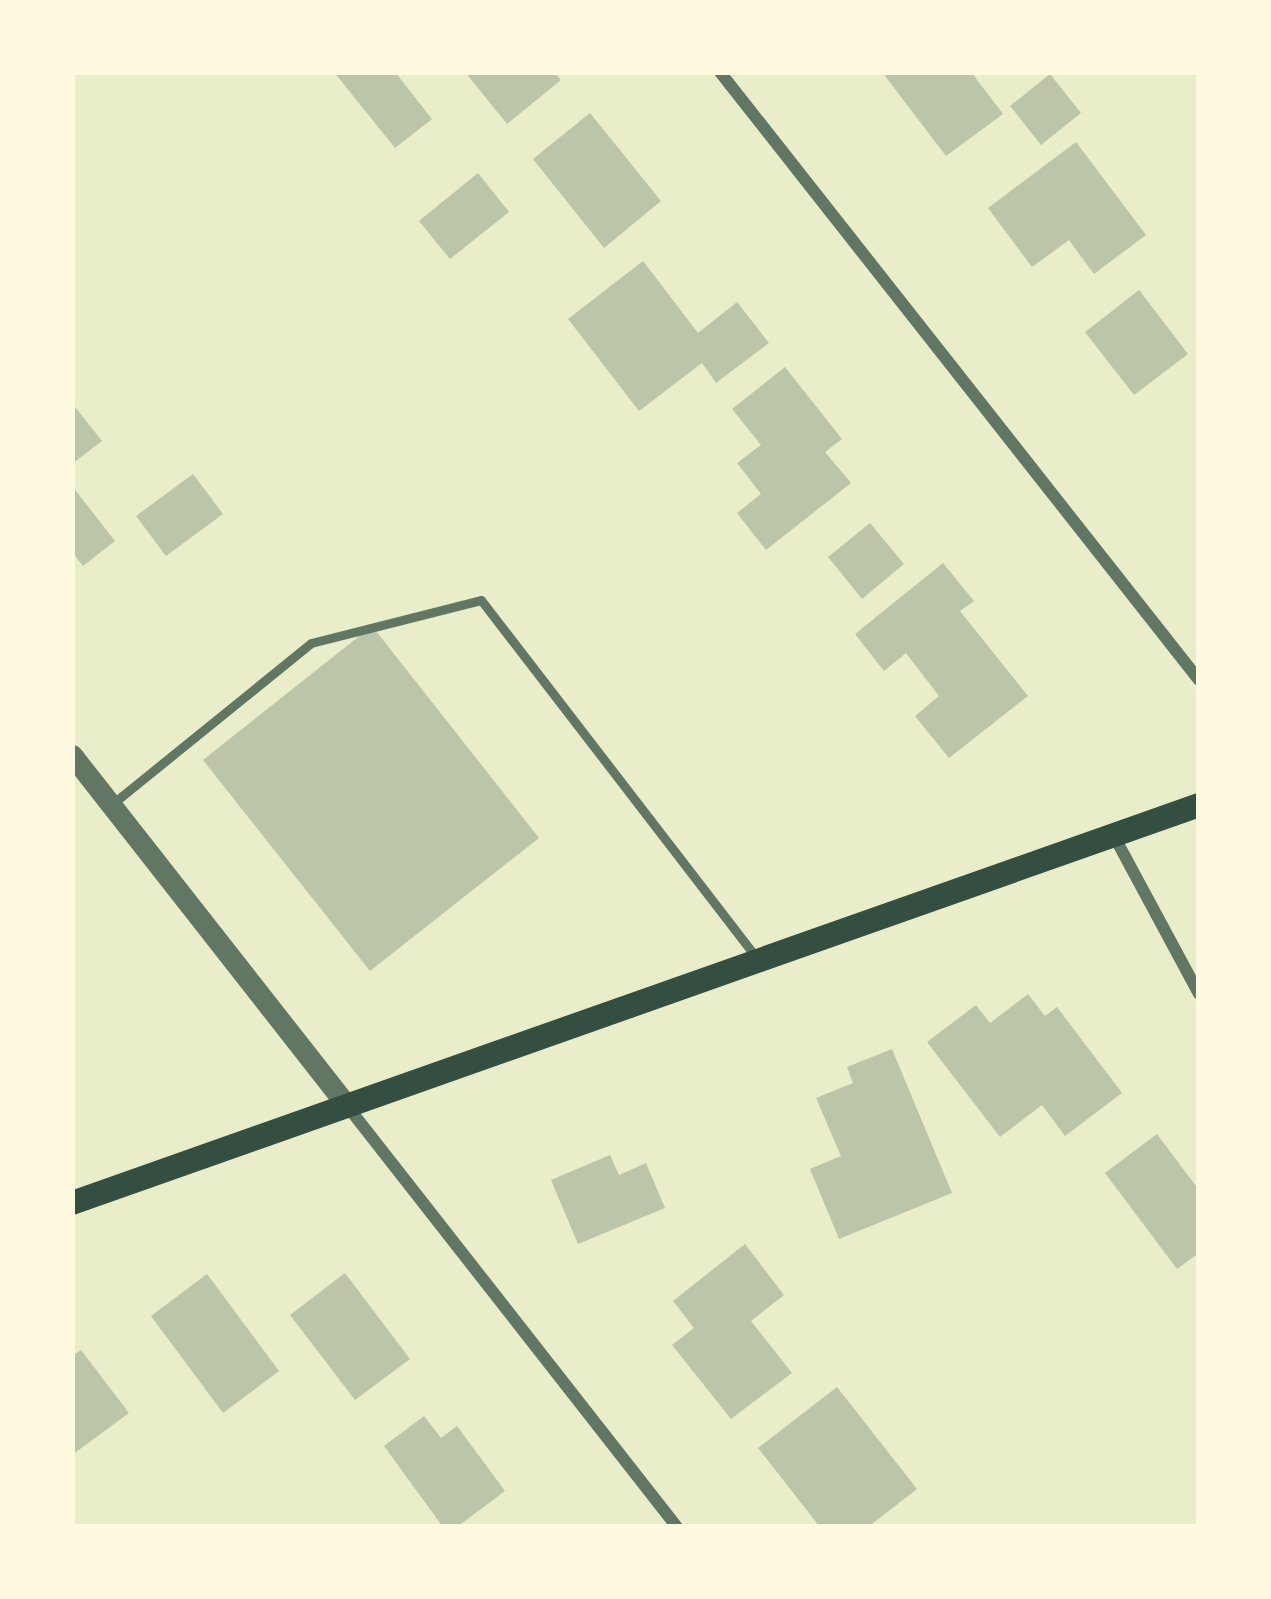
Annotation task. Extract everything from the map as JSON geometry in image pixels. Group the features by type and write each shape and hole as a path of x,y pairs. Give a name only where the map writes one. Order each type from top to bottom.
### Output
{"main road":[{"path":"72,1203 1199,806"}],"street":[{"path":"720,72 1199,680"},
{"path":"72,754 677,1527"},
{"path":"1114,835 1199,994"}],"lane":[{"path":"111,805 311,643 481,600 759,961"}],"building":[{"path":"334,72 395,72 432,119 395,148"},
{"path":"465,72 554,72 561,80 507,124"},
{"path":"882,72 971,72 1003,114 946,156"},
{"path":"1050,74 1081,113 1041,145 1010,106"},
{"path":"590,113 661,201 604,248 533,159"},
{"path":"1076,142 1146,235 1094,274 1069,240 1032,267 988,208"},
{"path":"478,173 509,212 450,259 419,221"},
{"path":"643,261 698,333 737,302 769,343 716,383 702,363 639,411 568,319"},
{"path":"1139,290 1188,354 1134,395 1085,332"},
{"path":"785,367 842,439 825,452 851,483 766,550 737,513 761,494 737,463 761,445 732,409"},
{"path":"72,403 102,441 72,464"},
{"path":"193,474 223,514 166,556 136,516"},
{"path":"72,486 115,541 83,566 72,552"},
{"path":"870,523 904,564 862,599 828,557"},
{"path":"943,563 974,601 960,611 1028,696 949,758 915,716 939,696 906,653 884,671 855,634"},
{"path":"372,626 539,838 370,971 203,760"},
{"path":"1028,994 1045,1016 1057,1007 1122,1093 1065,1136 1042,1105 1000,1137 927,1042 976,1005 990,1023"},
{"path":"892,1049 952,1193 839,1239 810,1169 841,1156 816,1098 853,1083 847,1067"},
{"path":"1157,1134 1199,1190 1199,1253 1177,1269 1105,1173"},
{"path":"610,1155 619,1175 646,1163 665,1208 578,1244 551,1180"},
{"path":"745,1244 784,1295 751,1321 792,1373 731,1419 672,1345 694,1328 673,1301"},
{"path":"345,1273 410,1359 355,1400 290,1315"},
{"path":"207,1274 279,1371 223,1413 151,1316"},
{"path":"81,1350 129,1413 72,1455 72,1356"},
{"path":"837,1387 917,1489 868,1527 820,1527 758,1448"},
{"path":"424,1416 441,1438 457,1426 505,1491 457,1527 443,1527 384,1446"}]}
